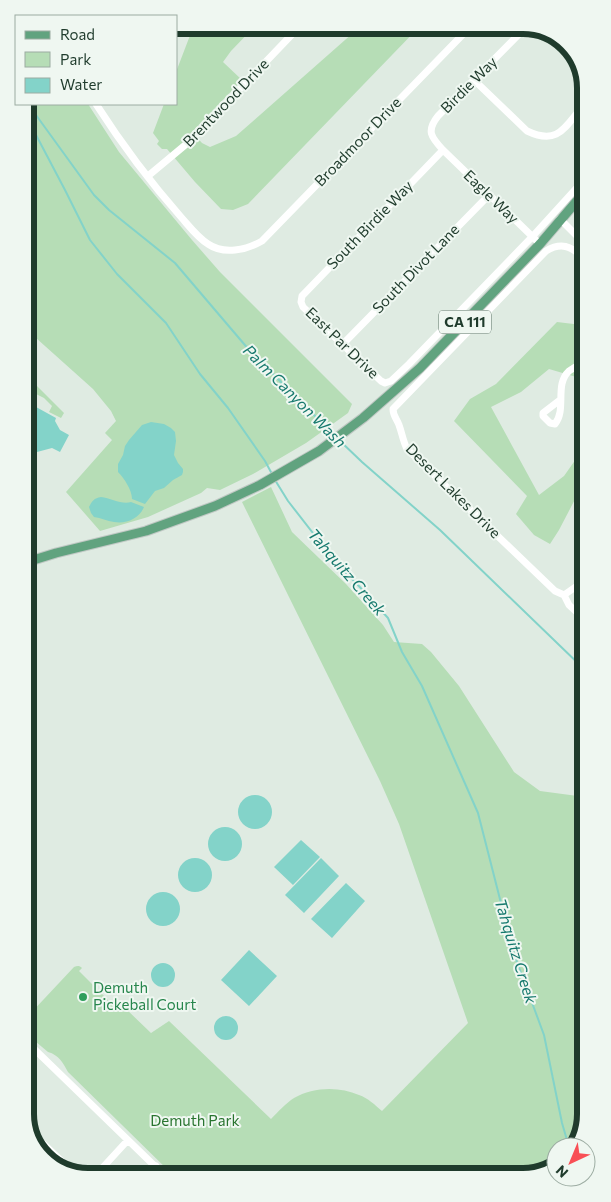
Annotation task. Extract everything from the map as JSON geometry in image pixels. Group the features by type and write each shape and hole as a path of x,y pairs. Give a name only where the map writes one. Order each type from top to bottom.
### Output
{"main road":[{"name":"CA 111","path":"34,560 146,530 215,506 280,474 319,451 363,418 420,368 540,244 577,201"}],"street":[{"name":"Brentwood Drive","path":"148,176 190,141 292,34"},
{"name":"Broadmoor Drive","path":"148,176 174,208 209,245 226,250 253,247 262,241 463,34"},
{"name":"Birdie Way","path":"443,150 434,140 431,133 432,123 519,34"},
{"path":"474,80 527,131 536,135 544,137 555,135 562,131 577,114"},
{"path":"97,105 148,176"},
{"name":"Eagle Way","path":"443,150 540,244"},
{"name":"South Birdie Way","path":"300,302 302,296 443,150"},
{"path":"532,237 577,188"},
{"name":"South Divot Lane","path":"343,344 489,195"},
{"path":"560,219 577,236"},
{"name":"East Par Drive","path":"300,302 381,381 385,382 391,380 409,364 532,237"},
{"name":"Desert Lakes Drive","path":"577,252 573,248 565,247 553,247 546,251 393,409 407,449 555,591 564,594 569,605 577,612"},
{"path":"560,400 560,391 564,378 570,370 577,366"},
{"path":"564,594 577,586"},
{"path":"34,1049 156,1166"},
{"path":"102,1168 128,1140"}],"green space":[{"path":"191,34 247,34 223,62 242,80 192,132 202,143 210,147 236,136 352,34 412,34 248,204 233,210 221,209 167,149 162,149 157,144 159,141 153,133 164,105 178,105 178,67"},
{"path":"34,105 89,105 119,152 220,272 352,404 348,413 306,443 253,474 220,490 207,488 201,493 148,517 100,531 66,492 112,440 105,433 116,421 111,411 93,389 34,336"},
{"path":"557,322 577,324 577,377 549,369 521,392 491,407 539,495 564,476 577,458 577,496 550,544 534,535 516,514 527,496 454,421 470,399 496,384"},
{"path":"34,383 64,413 61,418 49,412 52,406 44,398 34,393"},
{"name":"Demuth Park","path":"271,487 292,532 346,584 383,625 394,642 422,644 431,652 459,686 514,772 540,791 577,796 577,1121 572,1137 546,1137 546,1163 523,1168 166,1168 68,1072 58,1057 48,1052 34,1040 34,1010 74,967 79,966 82,968 79,971 119,1011 124,1007 151,1033 169,1021 271,1119 285,1105 301,1094 326,1089 343,1090 359,1095 382,1111 468,1023 399,824 380,781 242,502"}],"water":[{"path":"34,406 56,418 55,421 60,430 69,435 60,452 52,448 37,452 34,450"},
{"path":"151,422 164,424 175,432 174,455 183,472 182,475 164,488 155,491 145,504 132,499 127,484 118,472 118,464 129,440 142,425"},
{"path":"101,497 124,503 131,502 144,507 139,515 132,520 111,522 94,517 91,513 89,507 91,503"},
{"path":"255,795 262,796 267,800 271,805 271,819 267,824 262,828 255,829 248,828 243,824 239,819 238,812 239,805 243,800 248,796"},
{"path":"225,827 232,828 237,832 241,837 241,851 237,856 232,860 225,861 218,860 213,856 209,851 208,844 209,837 213,832 218,828"},
{"path":"301,840 320,857 293,885 274,867"},
{"path":"195,858 202,859 207,863 211,868 211,882 207,887 202,891 195,892 188,891 183,887 179,882 178,875 179,868 183,863 188,859"},
{"path":"321,858 339,876 304,913 285,895"},
{"path":"346,883 365,901 332,938 311,919"},
{"path":"163,892 170,893 175,897 179,902 179,916 175,921 170,925 163,926 156,925 151,921 147,916 146,909 147,902 151,897 156,893"},
{"path":"249,950 277,976 249,1006 221,980"},
{"path":"163,963 168,964 174,970 174,980 168,986 163,987 158,986 152,980 151,975 152,970 158,964"},
{"path":"226,1016 231,1017 237,1023 237,1033 231,1039 226,1040 221,1039 215,1033 214,1028 215,1023 221,1017"}],"waterway":[{"name":"Palm Canyon Wash","path":"34,112 94,195 109,210 175,263 250,351 334,435"},
{"name":"Tahquitz Creek","path":"35,112 35,133 90,240 117,274 166,323 200,374 228,408 272,474"},
{"name":"Palm Canyon Wash","path":"339,440 440,530 577,662"},
{"name":"Tahquitz Creek","path":"275,480 288,501 337,564 388,618 402,652 422,686 478,813 514,954 544,1035 566,1137"}],"place":[{"name":"Demuth Pickeball Court","path":"83,997"}]}
